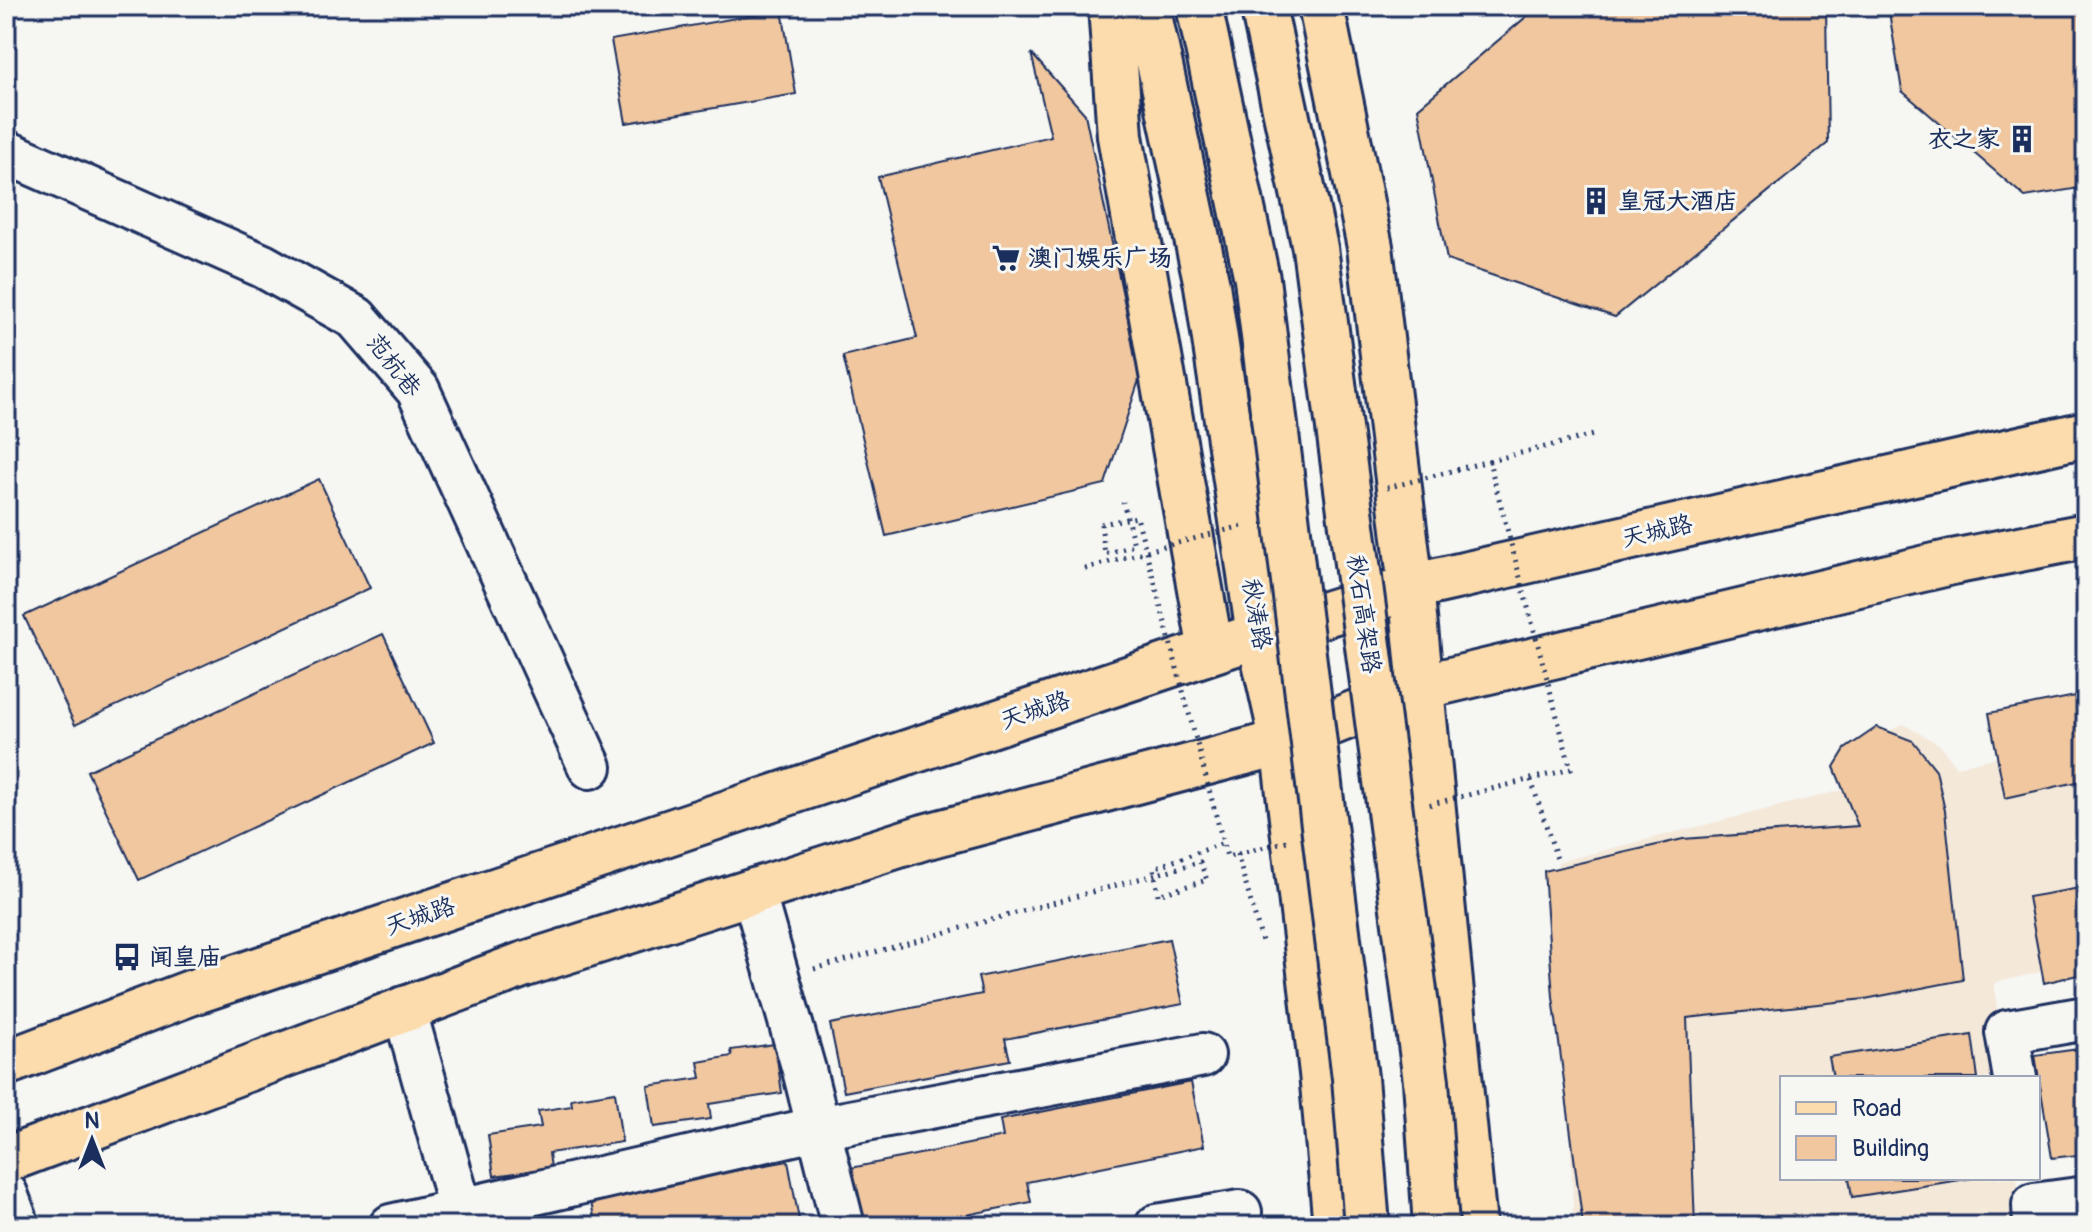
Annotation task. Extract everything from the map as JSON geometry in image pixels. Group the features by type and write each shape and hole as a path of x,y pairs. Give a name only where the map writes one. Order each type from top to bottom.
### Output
{"main road":[{"path":"1111,6 1120,136 1211,651"},
{"name":"秋涛路","path":"1147,6 1207,285 1259,635 1283,742 1336,1226"},
{"path":"1199,6 1257,279 1355,1078 1367,1226"},
{"name":"秋石高架路","path":"1263,6 1315,248 1426,1081 1436,1226"},
{"path":"1321,6 1370,247 1411,587 1474,1226"},
{"name":"天城路","path":"6,1063 190,993 1259,635 1411,587 2086,434"},
{"path":"6,1160 522,965 924,837 1283,742 1421,687 1952,562 2086,536"}],"street":[{"name":"范杭巷","path":"6,152 263,266 356,318 418,390 590,767"},
{"path":"753,891 843,1226"},
{"path":"404,1008 463,1217"},
{"path":"2015,1076 2007,1032 2086,1018"},
{"path":"391,1226 463,1217 819,1128 1203,1055"},
{"path":"6,1194 18,1226"},
{"path":"2033,1203 2086,1198"},
{"path":"1157,1226 1240,1212"}],"path":[{"path":"1489,461 1597,434"},
{"path":"1085,569 1147,551 1137,517 1101,524 1105,554 1134,545 1123,502"},
{"path":"1531,780 1558,862"},
{"path":"778,979 1200,862 1207,880 1158,895 1154,868 1224,843"},
{"path":"1237,854 1263,945"}],"shaded area":[{"path":"1903,724 1940,745 1956,767 2086,736 2086,961 1994,983 2005,1076 1780,1076 1780,1180 2017,1180 2022,1226 1574,1226 1558,862 1843,790 1858,748"}],"building":[{"name":"皇冠大酒店","path":"1539,6 1826,6 1828,143 1615,317 1447,260 1418,108"},
{"name":"衣之家","path":"1888,6 2086,6 2086,187 2025,197 1902,91"},
{"path":"782,10 796,94 626,123 611,40"},
{"name":"澳门娱乐广场","path":"1031,53 1085,114 1140,377 1105,484 886,536 843,356 917,338 878,177 1051,136"},
{"path":"319,479 370,588 75,725 24,616"},
{"path":"383,634 434,743 139,880 87,771"},
{"path":"2086,694 2086,780 2005,798 1989,713"},
{"path":"1877,727 1913,741 1936,770 1945,811 1963,980 1865,999 1687,1018 1695,1226 1583,1226 1553,997 1544,871 1683,839 1858,826 1834,767 1845,749"},
{"path":"2086,887 2086,973 2044,983 2028,897"},
{"path":"1169,939 1183,1004 1005,1039 1010,1060 844,1092 830,1024 982,994 978,977"},
{"path":"1972,1035 1978,1076 1833,1076 1829,1057"},
{"path":"775,1044 782,1093 709,1104 711,1119 654,1127 648,1086 701,1078 698,1062 732,1056 731,1050"},
{"path":"2086,1048 2086,1154 2052,1158 2035,1055"},
{"path":"1191,1082 1204,1146 1027,1182 1031,1202 912,1226 863,1226 851,1168 1003,1137 1000,1120"},
{"path":"615,1092 622,1142 549,1153 551,1168 494,1176 488,1135 541,1127 538,1111 572,1106 571,1099"},
{"path":"788,1161 800,1225 543,1226 594,1217 590,1197"},
{"path":"1849,1180 1960,1180 1852,1197"}],"place":[{"name":"衣之家","path":"2022,139"},
{"name":"皇冠大酒店","path":"1596,201"},
{"name":"澳门娱乐广场","path":"1006,258"},
{"name":"闻皇庙","path":"127,957"}]}
